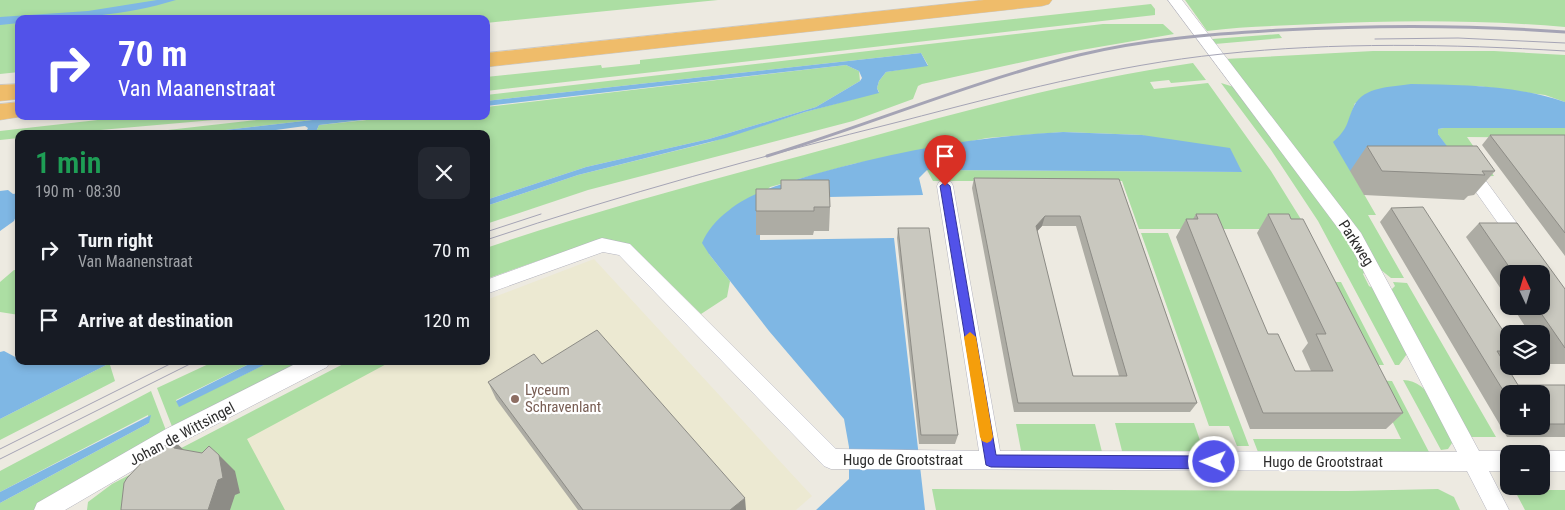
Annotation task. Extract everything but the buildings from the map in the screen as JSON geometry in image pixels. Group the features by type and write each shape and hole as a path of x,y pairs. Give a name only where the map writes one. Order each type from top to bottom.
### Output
{"highway":[{"path":"490,41 878,0"},
{"path":"490,60 1042,0"},
{"path":"0,93 15,91"},
{"path":"0,112 15,110"}],"street":[{"name":"Parkweg","path":"1175,0 1355,238 1379,280 1498,510"},
{"path":"1477,180 1532,257"},
{"path":"945,186 991,461"},
{"name":"Hugo de Grootstraat","path":"490,286 602,245 624,249 831,459 991,461 1500,461"},
{"name":"Johan de Wittsingel","path":"53,508 173,436 312,365"},
{"path":"1550,461 1565,461"}],"shaded area":[{"name":"Lyceum Schravenlant","path":"594,259 812,496 796,510 277,510 238,437 368,365 490,365 490,298"}],"green space":[{"path":"0,0 718,0 490,23 490,15 15,15 15,72 0,74"},
{"path":"1185,0 1565,0 1565,27 1503,23 1410,21 1262,26 1207,31"},
{"path":"1151,4 1155,9 1155,15 490,91 490,77 601,65 602,68 640,64 640,60"},
{"path":"1103,24 1163,24 1174,34 1064,53 922,84 918,86 913,99 853,121 588,190 490,223 490,205 578,175 711,142 805,112 879,92 877,88 879,81 886,72 928,65 921,53 490,101 490,95"},
{"path":"1279,34 1282,38 1215,44 1212,39"},
{"path":"1373,51 1494,51 1565,55 1565,102 1545,95 1478,86 1355,103 1345,132 1334,142 1376,215 1368,215 1404,278 1391,278 1381,270 1225,59"},
{"path":"1193,63 1206,80 1171,83 1169,80 1150,82 1154,89 1208,83 1271,171 1307,229 1139,229 1122,181 933,181 927,170 1241,172 1142,135 1063,132 987,138 853,164 770,187 709,254 730,281 727,297 701,314 631,245 595,241 490,278 490,247 531,233 621,205 977,108 1063,87"},
{"path":"846,65 859,71 860,81 816,107 709,139 586,167 490,199 490,130 317,130 319,125 367,120 490,120 490,107"},
{"path":"1221,83 1234,87 1355,249 1367,270 1363,274 1369,286 1377,290 1409,351 1399,365 1395,365 1318,221 1271,150"},
{"path":"98,120 213,120 100,130 15,130 15,138 0,140 0,131"},
{"path":"257,120 312,120 225,130 168,130"},
{"path":"1565,128 1565,138 1467,137 1494,176 1468,177 1438,134 1438,129"},
{"path":"1141,233 1168,233 1249,446 1237,446 1229,426 1209,426"},
{"path":"15,270 15,314 0,312 0,282"},
{"path":"1322,282 1341,282 1384,365 1364,365"},
{"path":"1393,282 1407,283 1496,437 1469,437 1391,290 1395,286"},
{"path":"106,365 110,365 115,381 0,440 0,419"},
{"path":"206,365 247,365 176,400 179,406 264,365 299,365 173,429 157,388"},
{"path":"341,365 385,365 247,439 285,510 87,510 88,502 112,484"},
{"path":"1372,380 1392,381 1429,452 1258,452 1253,439 1401,439"},
{"path":"1403,380 1421,386 1434,400 1451,435 1452,443 1448,449 1441,450"},
{"path":"151,391 167,433 35,510 0,510 0,503 149,423 148,415 0,492 0,471"},
{"path":"1115,423 1194,423 1205,455 1123,455"},
{"path":"1016,424 1095,424 1103,456 1022,456"},
{"path":"932,489 1348,491 1438,489 1454,497 1460,510 936,510"},
{"path":"1550,490 1565,490 1565,510 1525,510 1517,495 1550,495"}],"water":[{"path":"157,0 176,0 137,10 105,15 29,15 88,11"},
{"path":"15,16 15,23 0,25 0,17"},
{"path":"921,53 928,66 886,72 879,81 877,88 879,93 805,112 726,138 578,175 490,205 490,199 586,167 709,139 816,107 862,78 859,71 846,65 490,106 490,101"},
{"path":"1411,84 1489,87 1546,96 1565,102 1565,128 1438,129 1438,134 1461,165 1457,171 1350,171 1333,142 1345,129 1354,106 1359,99 1371,91"},
{"path":"312,120 363,120 319,125 317,130 307,130 308,128 305,126 276,130 225,130"},
{"path":"1063,132 1142,135 1230,148 1242,172 927,170 919,178 923,195 829,197 760,206 760,240 894,238 925,510 816,510 849,479 849,447 844,419 769,331 709,254 702,243 707,234 724,214 737,204 770,188 815,174 876,158 938,146 1000,137"},
{"path":"8,190 15,194 15,218 0,231 0,191"},
{"path":"4,351 15,357 15,365 106,365 0,419 0,352"},
{"path":"247,365 264,365 179,407 176,401"},
{"path":"151,415 149,423 0,503 0,492"}],"tram line":[{"path":"1375,39 1458,38 1565,43"},
{"path":"490,239 641,191 797,148 1020,91 1141,65 1222,54 1307,47 1393,45 1565,51"},
{"path":"490,231 541,214"},
{"path":"0,449 168,365"},
{"path":"0,459 188,365"}],"railway":[{"path":"767,156 1039,65 1104,49 1129,45 1231,33 1353,27 1424,26 1565,32"}],"slow traffic":[{"path":"970,337 987,437"}],"place":[{"name":"Lyceum Schravenlant","path":"515,399"}],"route":[{"path":"945,186 991,461 1214,462"}]}
